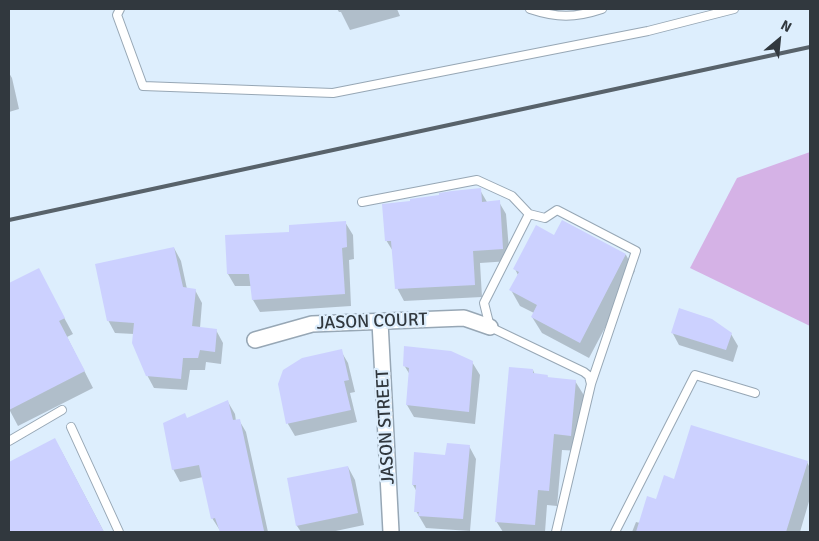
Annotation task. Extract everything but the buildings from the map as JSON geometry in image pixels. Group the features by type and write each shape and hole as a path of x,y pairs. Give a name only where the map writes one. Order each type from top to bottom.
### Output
{"street":[{"name":"JASON COURT","path":"255,340 312,324 464,318 490,327"},
{"name":"JASON STREET","path":"380,322 391,532"}],"lane":[{"path":"120,9 117,15 143,86 333,93 648,31 734,9"},
{"path":"530,9 548,15 581,16 602,9"},
{"path":"362,202 477,180 512,196 529,214 545,218 557,210 636,251 592,384 556,532"},
{"path":"529,214 484,304 490,327 584,372 589,376 592,384"},
{"path":"615,532 695,375 755,393"},
{"path":"9,440 62,410"},
{"path":"71,427 119,532"}],"shaded area":[{"path":"810,152 810,326 690,268 737,178"}],"railway":[{"path":"9,220 810,47"}]}
